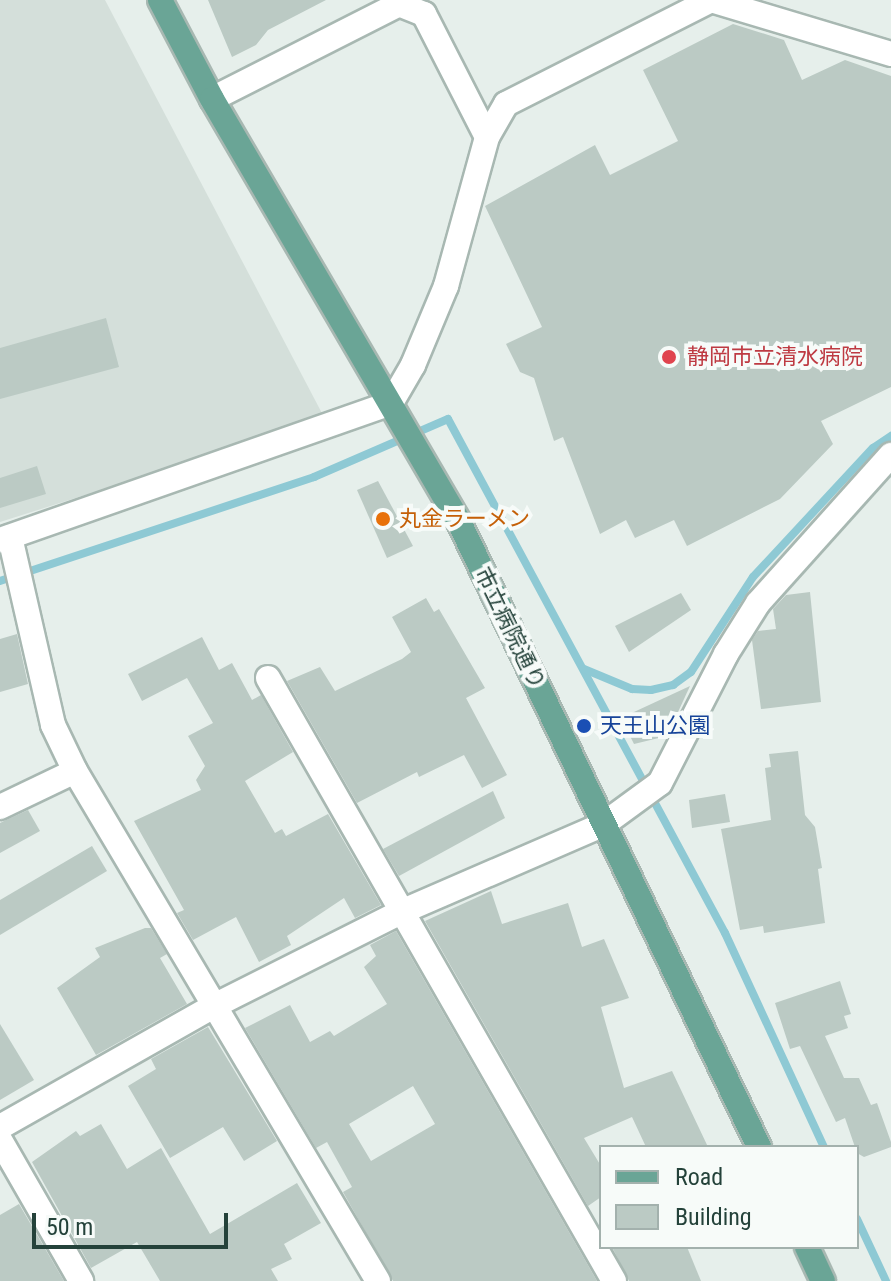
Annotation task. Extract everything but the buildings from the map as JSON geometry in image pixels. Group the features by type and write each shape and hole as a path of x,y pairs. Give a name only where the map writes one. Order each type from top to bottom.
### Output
{"main road":[{"name":"市立病院通り","path":"165,2 212,99 460,524 758,1145"},
{"path":"808,1249 823,1281"}],"street":[{"path":"378,1281 75,771 53,725 5,539 391,403 413,365 446,286 487,137 506,104 711,0 891,54"},
{"path":"212,99 399,4 424,14 487,137"},
{"path":"0,1127 216,1005 401,912 604,824 660,783 758,603 891,455"},
{"path":"268,678 614,1281"},
{"path":"0,807 75,771"},
{"path":"0,1140 81,1281"}],"shaded area":[{"path":"0,0 105,0 325,419 0,522"}],"waterway":[{"path":"0,581 314,477 448,419 725,933 823,1145"},
{"path":"584,669 632,689 651,690 673,685 691,672 753,577 873,448 891,436"},
{"path":"859,1223 886,1281"}],"place":[{"name":"静岡市立清水病院","path":"669,357"},
{"name":"丸金ラーメン","path":"383,519"},
{"name":"天王山公園","path":"584,726"}]}
